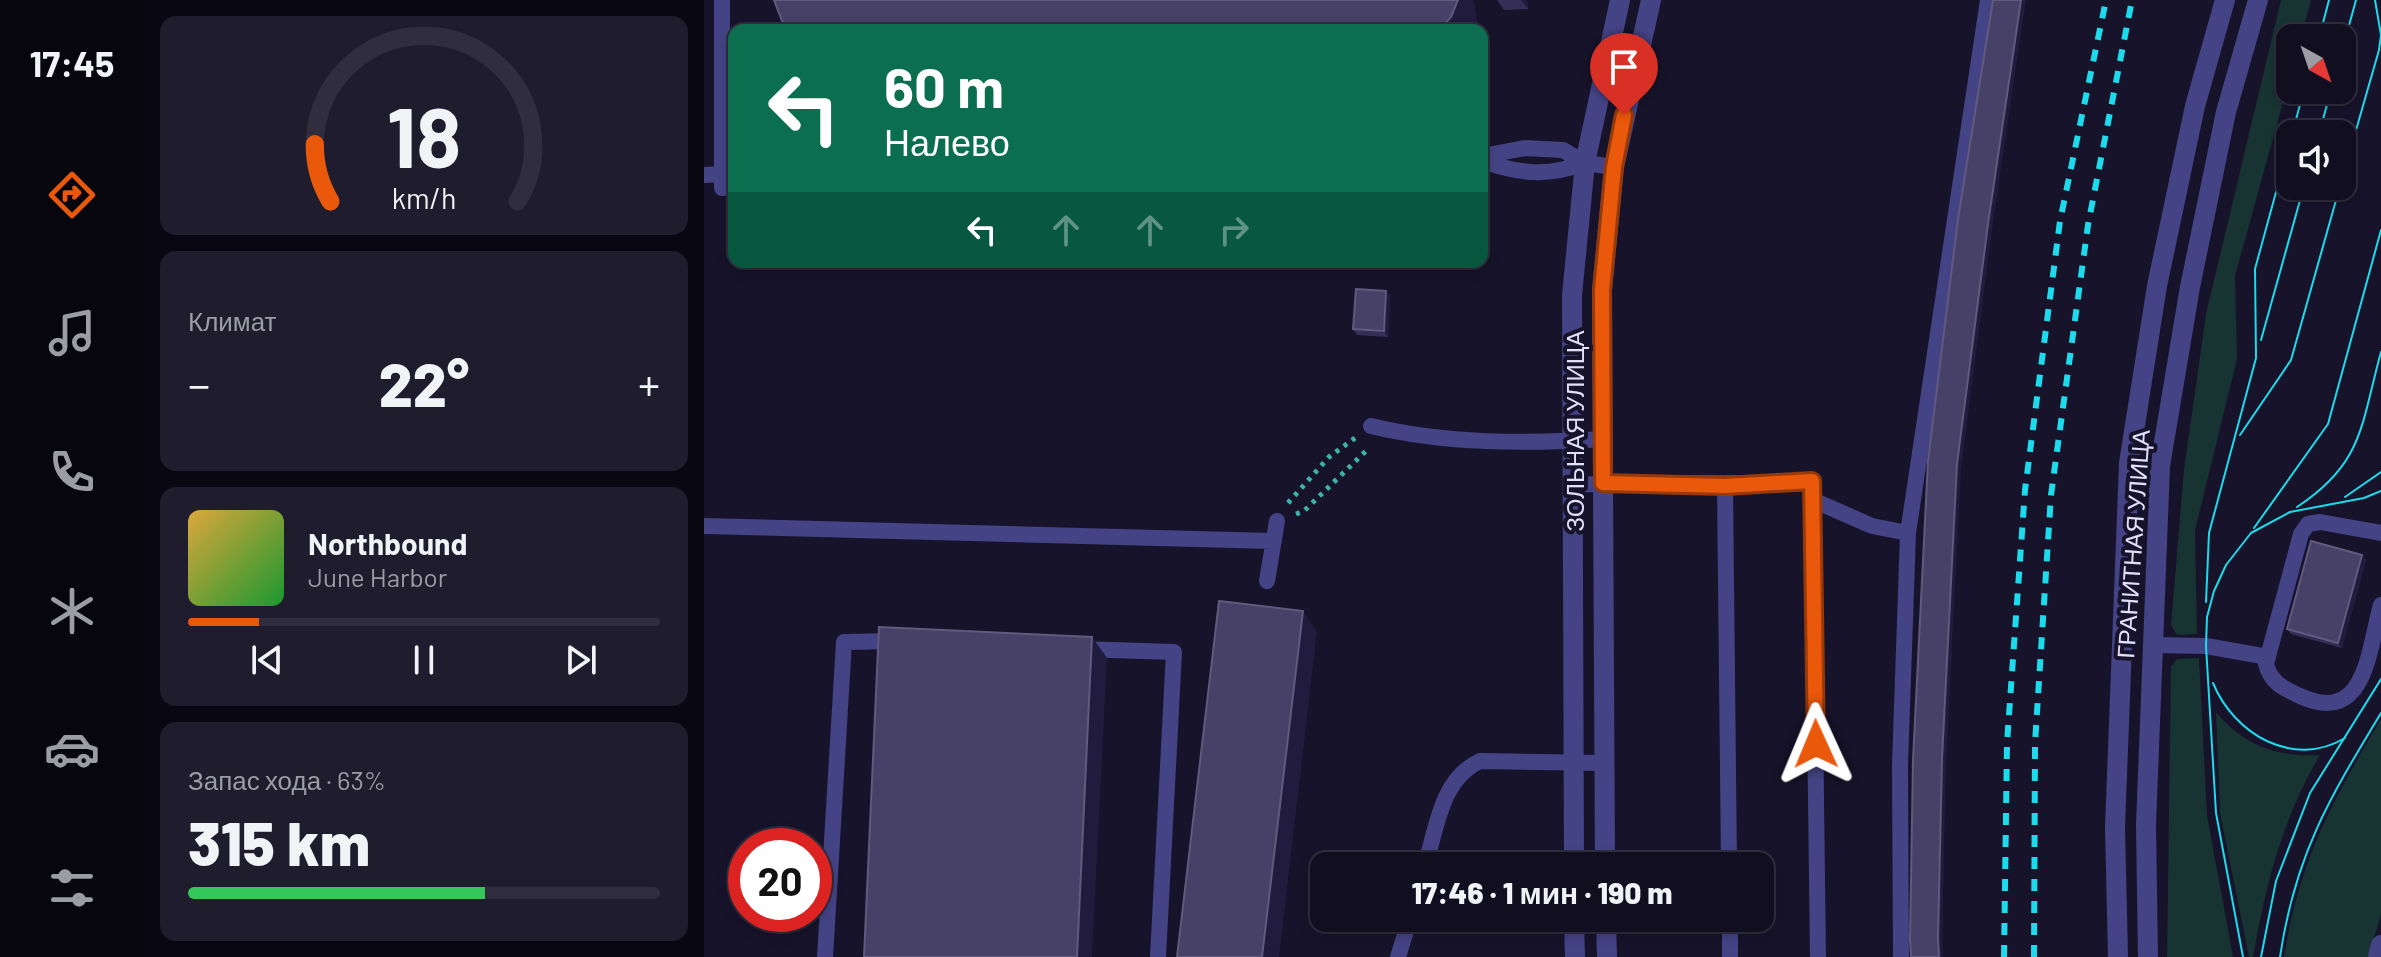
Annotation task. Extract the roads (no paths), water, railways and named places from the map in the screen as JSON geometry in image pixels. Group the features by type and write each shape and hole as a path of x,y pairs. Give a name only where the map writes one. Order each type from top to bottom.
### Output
{"street":[{"name":"ЗОЛЬНАЯ УЛИЦА","path":"1574,852 1572,295 1585,163 1620,0"},
{"name":"ЗОЛЬНАЯ УЛИЦА","path":"1605,852 1602,290 1614,167 1651,0"},
{"name":"ГРАНИТНАЯ УЛИЦА","path":"2118,957 2115,827 2129,463 2157,286 2195,106 2225,0"},
{"name":"ГРАНИТНАЯ УЛИЦА","path":"2148,957 2146,825 2160,466 2190,287 2226,112 2258,0"},
{"path":"1574,932 1575,957"},
{"path":"1606,932 1607,957"},
{"path":"2378,957 2381,945"}],"lane":[{"path":"722,0 722,188 728,188"},
{"path":"1901,957 1900,765 1908,533 1988,0"},
{"path":"1488,157 1525,148 1563,150 1585,163 1614,167"},
{"path":"1488,160 1520,173 1557,174 1585,163"},
{"path":"704,175 722,174"},
{"path":"1371,426 1419,438 1603,439"},
{"path":"1572,485 1725,486 1812,481 1818,957"},
{"path":"1725,486 1729,852"},
{"path":"1813,500 1872,526 1908,533"},
{"path":"1267,581 1277,521"},
{"path":"2381,533 2320,522 2308,524 2301,534 2268,657 2269,674 2277,685 2304,698 2330,704 2345,700 2357,690 2381,605"},
{"path":"704,526 1274,541"},
{"path":"825,957 844,642 914,642"},
{"path":"2152,645 2206,646 2268,657"},
{"path":"1067,648 1174,652 1158,957"},
{"path":"1429,852 1450,784 1465,768 1480,761 1603,763"},
{"path":"1398,957 1406,932"},
{"path":"1730,932 1730,957"}],"tram line":[{"path":"2323,24 2329,0"},
{"path":"2349,24 2356,0"},
{"path":"2356,130 2379,50 2381,35 2375,0"},
{"path":"2296,120 2300,104"},
{"path":"2323,120 2327,104"},
{"path":"2206,602 2209,533 2256,358 2255,269 2276,192"},
{"path":"2261,340 2300,200"},
{"path":"2240,435 2291,360 2336,200"},
{"path":"2254,528 2328,424 2381,230"},
{"path":"2297,507 2319,491 2348,458 2363,421 2381,352"},
{"path":"2345,497 2381,472"},
{"path":"2243,957 2216,813 2206,646 2207,617 2214,591 2226,565 2251,533 2290,512 2364,498 2381,491"},
{"path":"2261,957 2276,881 2310,793 2381,679"},
{"path":"2213,683 2235,717 2267,741 2286,748 2305,750 2325,747 2345,738"},
{"path":"2280,957 2295,888 2317,829 2345,773 2381,713"}],"railway":[{"path":"2004,957 2007,743 2025,490 2060,221 2106,0"},
{"path":"2034,957 2035,743 2051,495 2088,225 2132,0"}]}
